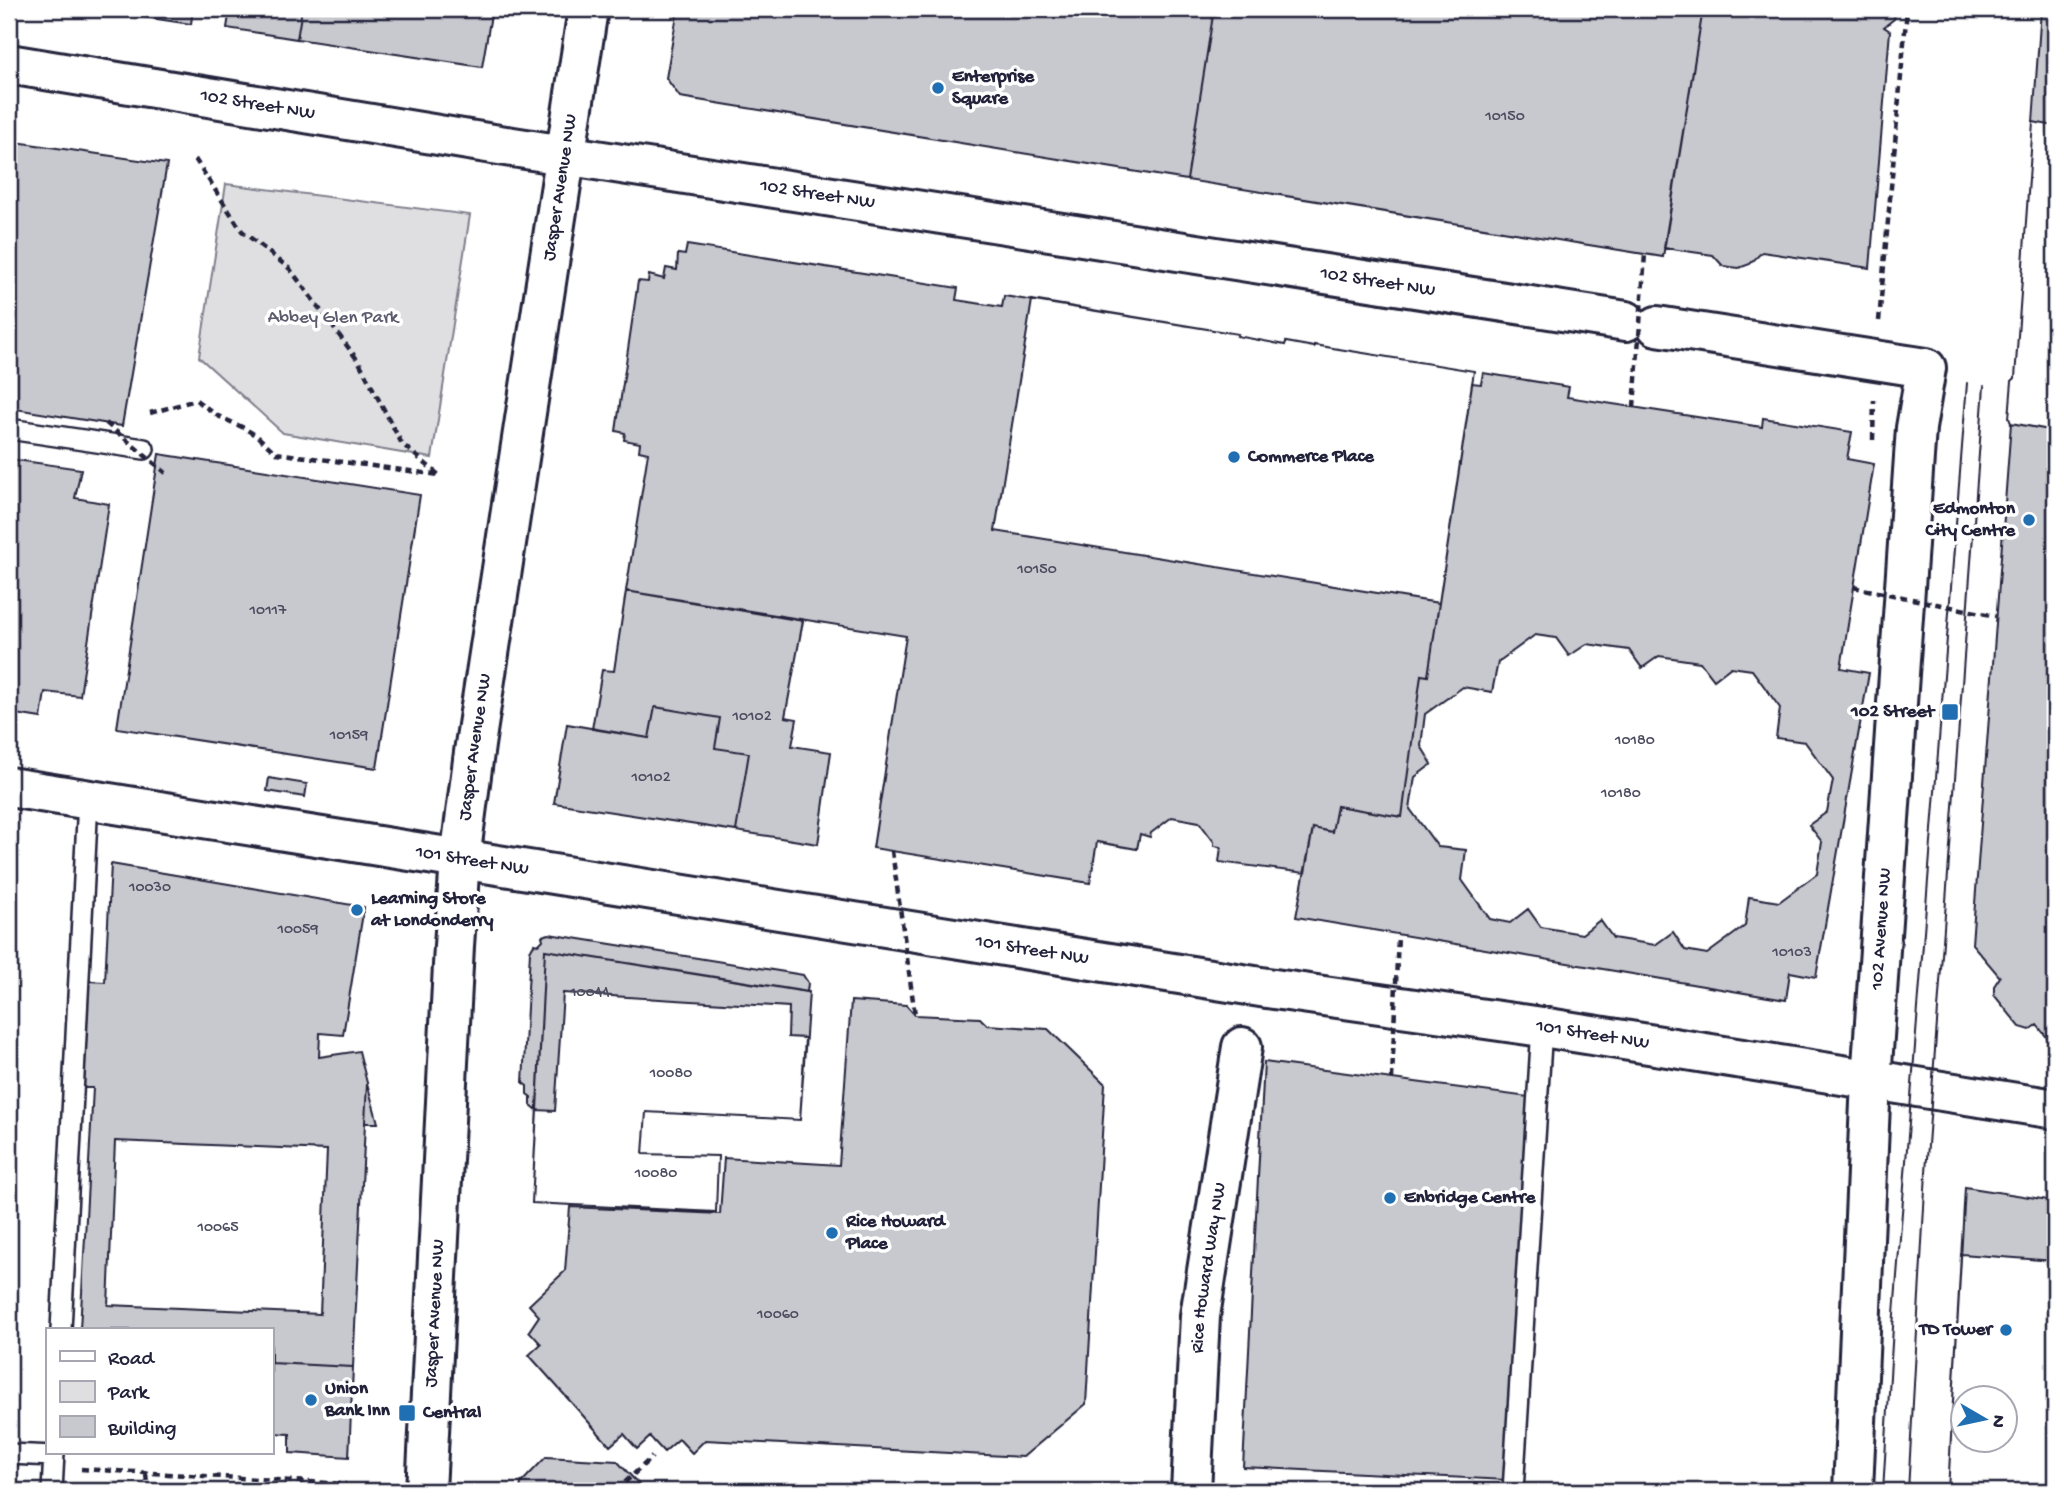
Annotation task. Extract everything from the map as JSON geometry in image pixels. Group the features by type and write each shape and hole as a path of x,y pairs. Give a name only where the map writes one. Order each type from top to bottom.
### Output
{"main road":[{"name":"Jasper Avenue NW","path":"426,1491 460,859 475,745 589,9"},
{"name":"102 Street NW","path":"9,64 566,156 1926,368"},
{"name":"102 Avenue NW","path":"1853,1491 1871,1080 1916,428 1926,368"},
{"name":"101 Street NW","path":"9,787 1268,988 1542,1027 2055,1109"},
{"name":"Rice Howard Way NW","path":"1191,1491 1200,1316 1242,1047"}],"lane":[{"path":"9,429 144,449"},
{"path":"61,1328 88,800"},
{"path":"1513,1491 1542,1027"},
{"path":"9,1454 54,1455 52,1491"}],"path":[{"path":"1881,300 1907,9"},
{"path":"150,413 196,400 218,416 242,426 276,453 439,475 402,444 359,362 290,269 242,231 195,159"},
{"path":"1634,407 1645,254"},
{"path":"106,423 166,474"},
{"path":"1853,587 1996,616"},
{"path":"892,851 915,1015"},
{"path":"1392,1079 1398,935"},
{"path":"54,1455 78,1469 346,1484"},
{"path":"603,1487 619,1488 652,1457"},
{"path":"146,1474 148,1491"}],"green space":[{"name":"Abbey Glen Park","path":"226,184 470,215 432,458 283,433 199,357"}],"building":[{"path":"103,9 193,9 191,24"},
{"path":"230,9 302,9 297,39 227,28"},
{"path":"302,9 492,9 482,67 297,39"},
{"name":"Enterprise Square","path":"678,9 1214,9 1187,180 680,97 666,78"},
{"path":"1214,9 1703,9 1663,257 1187,180"},
{"path":"1703,9 1896,9 1894,19 1884,27 1890,31 1870,268 1762,252 1750,264 1739,268 1723,266 1713,255 1664,248"},
{"name":"Edmonton City Centre","path":"2041,9 2055,9 2055,1045 2037,1025 2030,1030 2020,1027 1994,995 1994,986 2000,977 1972,944"},
{"path":"2033,122 2055,126 2055,431 2011,423 2009,418 2012,381 2015,378"},
{"path":"9,141 167,164 122,426 9,408"},
{"path":"687,245 958,288 956,300 1002,307 1004,296 1238,334 1237,336 1285,345 1286,342 1314,345 1474,371 1428,676 1421,675 1402,817 1337,806 1332,832 1313,828 1305,873 1219,862 1221,847 1214,846 1214,842 1199,822 1172,817 1151,833 1150,837 1140,834 1137,849 1097,842 1090,883 873,848 906,636 626,591 648,453 639,451 640,443 624,440 625,433 616,431 638,281 648,282 649,275 664,279 666,268 677,270 678,254 685,255"},
{"name":"Commerce Place","path":"1032,300 1238,334 1237,336 1285,345 1286,342 1314,345 1474,371 1439,603 995,531"},
{"path":"1483,373 1569,387 1567,397 1762,427 1763,418 1852,432 1847,459 1874,464 1841,668 1869,673 1816,977 1790,972 1786,1000 1296,917 1313,828 1332,832 1337,806 1402,817 1421,675 1428,676 1472,383 1481,384"},
{"path":"159,454 420,495 377,768 117,728"},
{"path":"9,459 81,469 75,498 109,504 80,696 45,692 41,718 9,713"},
{"path":"626,591 803,621 785,717 797,719 792,746 831,752 818,844 736,831 749,753 715,748 720,718 655,707 649,738 592,729 602,670 614,671"},
{"path":"1535,635 1556,638 1569,656 1587,644 1629,650 1642,668 1659,656 1700,662 1714,680 1731,667 1752,670 1780,708 1776,738 1805,742 1833,780 1827,812 1809,825 1822,842 1817,874 1779,902 1749,897 1745,926 1707,954 1685,950 1673,932 1655,945 1613,938 1600,920 1582,934 1541,927 1528,909 1510,923 1490,919 1462,880 1466,850 1438,847 1410,809 1415,777 1432,764 1421,746 1425,714 1463,687 1492,692 1498,662"},
{"path":"655,707 720,718 715,748 749,753 736,831 554,803 567,724 649,738"},
{"path":"269,778 307,784 305,797 267,791"},
{"path":"111,864 364,907 343,1035 320,1033 319,1057 359,1051 367,1083 353,1367 273,1363 273,1328 80,1328 93,1088 81,1088 87,981 105,982"},
{"path":"549,934 803,975 808,983 807,992 545,950 537,1110 531,1105 527,1086 523,1083 530,951 534,944 538,945 543,940 542,936"},
{"path":"545,950 809,992 800,1120 646,1112 643,1154 718,1156 716,1212 532,1203"},
{"path":"563,993 789,1007 788,1037 805,1038 800,1120 646,1112 643,1154 718,1156 716,1212 532,1203 537,1110 555,1111"},
{"name":"Rice Howard Place","path":"851,1001 906,1005 915,1015 980,1018 987,1025 1048,1029 1105,1084 1086,1404 1023,1457 705,1440 692,1453 679,1439 664,1452 650,1437 637,1449 624,1434 610,1446 529,1355 541,1344 529,1331 539,1316 529,1305 565,1271 570,1207 720,1214 724,1158 839,1165"},
{"name":"Enbridge Centre","path":"1264,1062 1529,1097 1507,1480 1243,1467"},
{"path":"367,1083 378,1123 365,1123"},
{"path":"115,1141 327,1150 320,1314 108,1305"},
{"name":"TD Tower","path":"1965,1187 2055,1201 2055,1491 1948,1491 1950,1454 2018,1454 2018,1384 1954,1384"},
{"name":"TD Tower","path":"1961,1254 2055,1261 2055,1491 1948,1491 1950,1454 2018,1454 2018,1384 1954,1384"},
{"name":"Union Bank Inn","path":"273,1363 353,1367 349,1457 290,1453 290,1434 273,1433"},
{"path":"546,1457 617,1461 645,1491 520,1491 521,1483"}],"tram line":[{"path":"1883,1491 1893,1327 1967,383"},
{"path":"1908,1491 1926,1172 1984,386"}],"place":[{"name":"Enterprise Square","path":"938,88"},
{"name":"Commerce Place","path":"1234,457"},
{"name":"Edmonton City Centre","path":"2029,520"},
{"name":"102 Street","path":"1950,712"},
{"name":"Learning Store at Londonderry","path":"357,910"},
{"name":"Enbridge Centre","path":"1390,1198"},
{"name":"Rice Howard Place","path":"832,1233"},
{"name":"TD Tower","path":"2006,1330"},
{"name":"Union Bank Inn","path":"311,1400"},
{"name":"Central","path":"407,1413"}]}
